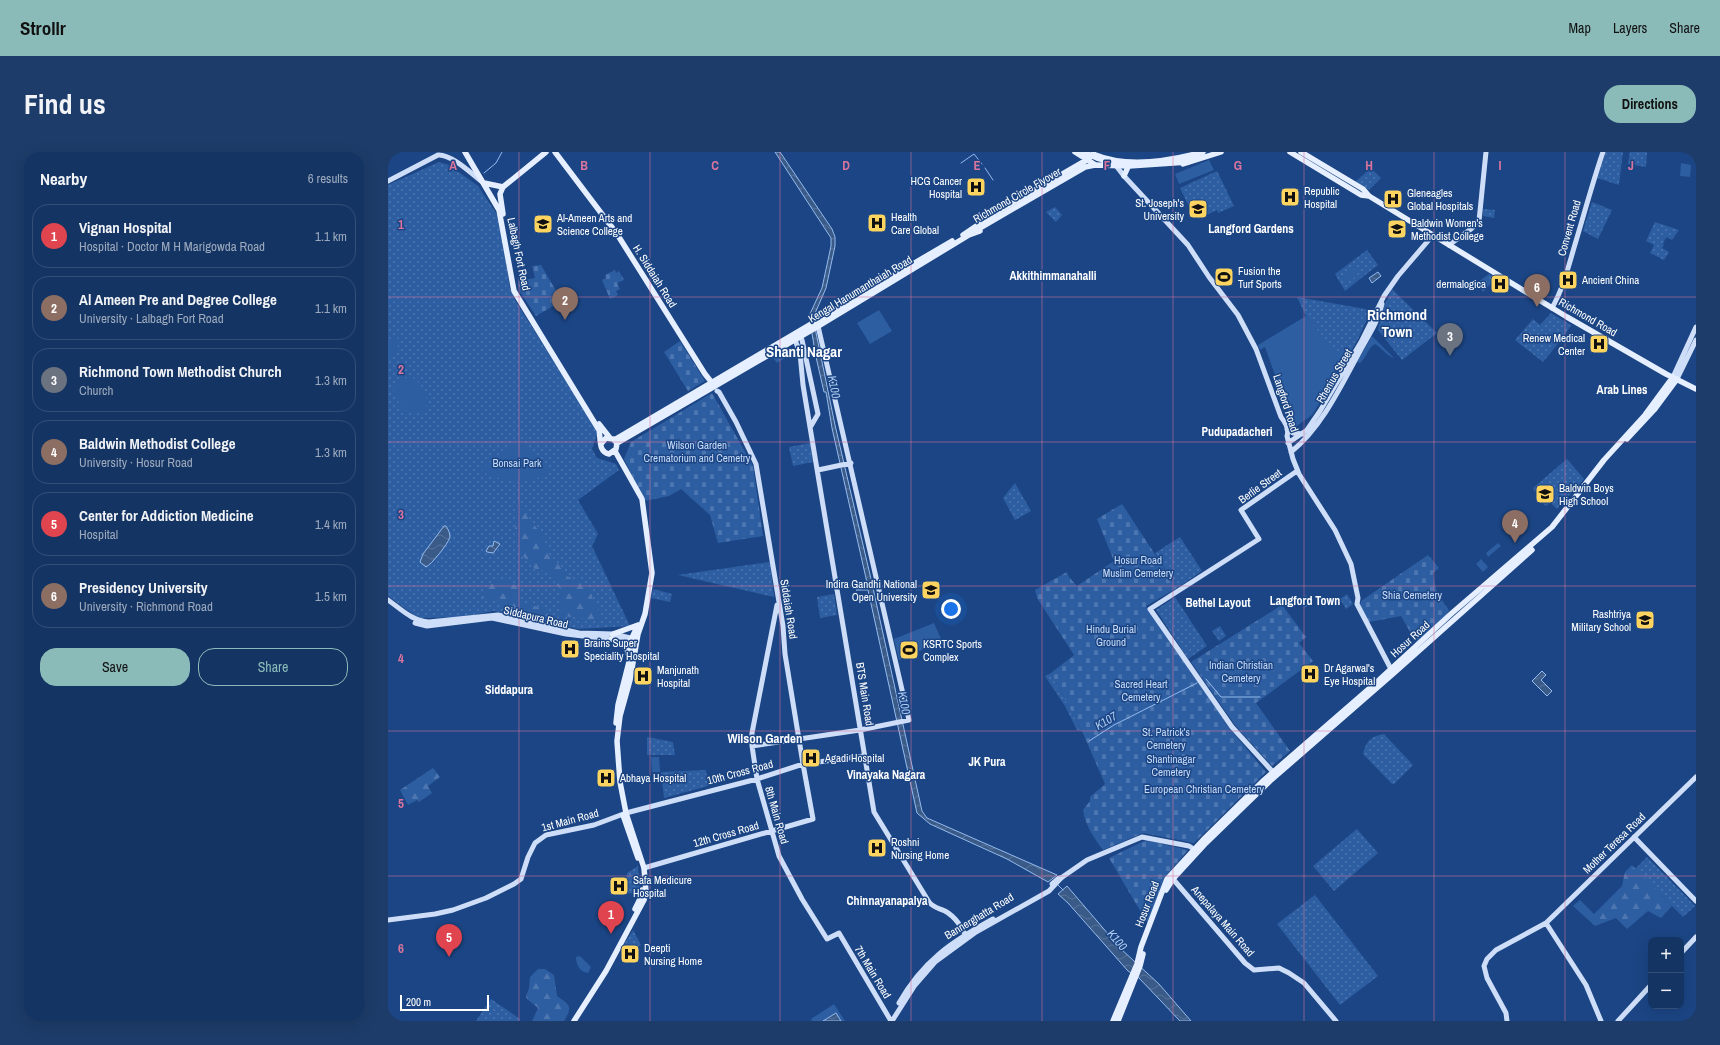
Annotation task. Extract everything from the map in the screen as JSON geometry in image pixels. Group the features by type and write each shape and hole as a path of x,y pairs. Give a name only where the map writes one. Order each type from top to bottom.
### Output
{"main road":[{"name":"Lalbagh Fort Road","path":"465,152 499,210 514,291 599,430 601,444"},
{"path":"484,183 503,187 546,152"},
{"name":"H. Siddaiah Road","path":"555,152 617,234 680,334 704,368 714,387"},
{"path":"1075,152 1094,164 1116,167 1180,165 1221,152"},
{"name":"Richmond Circle Flyover","path":"1084,152 1119,163 1179,161 1210,152"},
{"path":"1094,164 1093,154 1109,160 1120,161 1174,160 1203,152"},
{"name":"Richmond Circle Flyover","path":"970,233 1085,167 1101,164 1129,166 1179,164 1216,152"},
{"name":"Richmond Road","path":"1290,152 1358,193 1369,196 1552,308 1666,374 1696,388"},
{"path":"1295,152 1369,196"},
{"name":"Richmond Road","path":"1302,152 1363,189 1369,196"},
{"name":"Kengal Hanumanthaiah Road","path":"601,444 606,438 614,440 714,387 797,335 970,233 998,212 1086,160 1093,154"},
{"name":"Richmond Circle Flyover","path":"970,233 1081,166 1109,160"},
{"name":"Kengal Hanumanthaiah Road","path":"970,233 973,235 1094,164"},
{"path":"1124,176 1128,167"},
{"name":"Lalbagh Fort Road","path":"503,187 500,194 519,292 597,422 614,440"},
{"path":"1666,374 1668,385"},
{"name":"Hosur Road","path":"1113,1021 1136,964 1167,879 1270,781 1552,527 1604,460 1675,378"},
{"name":"Hosur Road","path":"1118,1021 1140,966 1144,949 1168,886 1196,851 1233,809 1273,772 1393,671 1554,529 1606,462 1654,410 1675,378"},
{"path":"570,1021 603,969 642,895 640,866 624,813 615,767 614,733 618,705 642,612 649,575 641,512 636,496 614,452 614,440"},
{"path":"601,444 603,452 614,452"},
{"path":"574,1021 606,971 644,900 646,892 644,868 624,813 619,767 618,734 634,641 645,614 652,576 642,499 614,452"},
{"path":"629,662 627,648 613,637 638,625"}],"street":[{"path":"1451,246 1457,239 1479,221 1486,152"},
{"name":"Convent Road","path":"1552,308 1557,300 1569,265 1603,152"},
{"path":"388,181 438,155 442,155 456,162 484,183"},
{"name":"Langford Road","path":"1109,160 1188,245 1209,277 1238,315 1256,349 1287,429 1288,443 1297,471 1341,541 1352,564 1358,598 1357,604 1393,671"},
{"name":"Rhenius Street","path":"1291,452 1304,436 1315,426 1342,384 1373,329 1375,317 1382,306 1382,301 1398,276 1434,236"},
{"path":"752,746 860,730 910,720 862,514 846,464 814,326"},
{"path":"1675,378 1696,327"},
{"name":"BTS Main Road","path":"797,335 818,414 811,426"},
{"name":"BTS Main Road","path":"797,335 803,384 874,812 929,902 934,907 944,911 956,920 966,936"},
{"path":"1675,378 1696,340"},
{"name":"Siddaiah Road","path":"714,387 719,392 738,426 756,464 813,819"},
{"path":"1282,418 1285,434 1287,436"},
{"path":"1287,429 1304,436"},
{"name":"Rhenius Street","path":"1288,443 1304,436"},
{"path":"818,470 846,464"},
{"name":"Berlie Street","path":"1273,772 1232,727 1150,609 1258,539 1241,510 1297,471"},
{"name":"Siddapura Road","path":"388,600 414,619 420,621 429,622 498,615 579,633 613,637"},
{"name":"8th Main Road","path":"777,600 752,733 756,779 780,858 827,939 839,933"},
{"name":"Siddapura Road","path":"388,604 414,622 424,626 492,618 566,634 613,637"},
{"path":"613,637 634,641"},
{"name":"10th Cross Road","path":"624,813 756,779 803,764 864,756"},
{"name":"Mother Teresa Road","path":"1546,923 1696,777"},
{"name":"1st Main Road","path":"388,920 435,914 453,910 486,898 521,879 528,857 535,843 543,837 597,824 624,813"},
{"name":"12th Cross Road","path":"644,868 813,819"},
{"name":"Bannerghatta Road","path":"890,1020 912,982 923,967 966,936 1051,885 1087,860 1142,837 1189,846 1196,851"},
{"path":"1634,837 1696,901"},
{"name":"Anepalaya Main Road","path":"1173,879 1245,963 1254,970 1279,968 1289,973 1304,983 1336,1021"},
{"path":"1507,1021 1506,1013 1487,978 1484,966 1487,959 1496,950 1546,923 1586,985 1601,1021"},
{"name":"7th Main Road","path":"839,933 890,1020"},
{"name":"Bannerghatta Road","path":"890,1020 915,985 931,966 960,943 966,936"},
{"path":"1684,950 1696,937"},
{"path":"1618,1021 1648,988"}],"green space":[{"path":"1606,152 1623,152 1619,185 1597,178"},
{"path":"1630,152 1647,152 1646,167 1628,164"},
{"path":"1209,160 1214,170 1179,184 1175,174"},
{"path":"439,162 449,165 478,186 500,219 510,289 515,300 596,429 597,435 592,449 597,458 616,464 619,470 578,500 598,534 592,546 630,626 579,629 494,611 463,617 418,618 388,596 388,185"},
{"path":"1681,163 1691,165 1690,177 1680,176"},
{"path":"1371,168 1381,178 1369,190 1355,182"},
{"path":"1217,171 1234,206 1218,213 1217,210 1198,219 1197,216 1194,217 1180,188"},
{"path":"1592,202 1612,210 1598,239 1583,231"},
{"path":"1055,207 1062,215 1056,222 1046,212"},
{"path":"1483,209 1495,210 1494,218 1483,216"},
{"path":"1655,222 1679,230 1672,240 1666,237 1662,248 1669,252 1664,260 1650,253 1654,245 1646,241"},
{"path":"1367,250 1378,265 1345,291 1335,274"},
{"path":"541,265 562,301 536,316 520,292 518,281 535,278 532,266"},
{"path":"1353,268 1358,275 1346,283 1341,276"},
{"path":"615,270 616,273 619,271 624,280 617,283 620,289 616,291 618,295 610,299 602,280 606,278 605,275"},
{"path":"1489,274 1496,278 1483,292 1477,283"},
{"path":"1392,289 1437,333 1402,360 1378,330 1383,309"},
{"path":"1297,297 1371,310 1358,339 1344,364 1306,316"},
{"path":"879,310 892,331 870,344 857,323"},
{"path":"1551,313 1571,325 1565,335 1543,362 1515,340 1533,319 1540,325"},
{"path":"1306,316 1336,353 1340,349 1349,356 1312,415 1294,428 1265,347 1260,350 1258,345"},
{"path":"396,334 398,341 397,349 389,362 388,340"},
{"path":"1372,336 1394,358 1389,356 1375,344 1371,347 1360,363 1357,362"},
{"path":"680,341 705,381 688,391 664,352"},
{"path":"790,348 796,351 777,363 773,358"},
{"path":"408,377 416,379 423,389 427,400 426,409 415,414 405,410 399,403 393,391 399,382"},
{"name":"Wilson Garden Crematorium and Cemetry","path":"712,393 753,466 763,536 718,543 710,515 681,489 669,496 644,501 624,459 631,442"},
{"name":"Bonsai Park","path":"519,436 550,471 534,480 528,479 517,482 489,476 481,470"},
{"path":"810,443 813,462 793,466 789,447"},
{"path":"1567,459 1584,479 1557,509 1551,503 1545,506 1533,488"},
{"path":"1015,483 1031,511 1015,520 1003,498"},
{"path":"1540,486 1548,498 1544,501 1536,490"},
{"path":"518,504 545,541 548,555 555,560 567,576 572,579 580,579 588,586 593,602 601,614 602,620 598,621 556,616 563,610 559,603 561,589 555,583 551,572 535,569 520,553 515,530"},
{"name":"Shantinagar Cemetery","path":"1122,504 1177,588 1146,606 1230,729 1266,772 1194,843 1143,833 1103,850 1088,826 1083,810 1090,801 1090,797 1105,784 1082,731 1051,673 1074,655 1037,598 1035,590 1067,572 1069,577 1077,586 1114,561 1097,519"},
{"path":"1180,537 1202,571 1177,588 1155,553"},
{"path":"1498,543 1501,546 1488,557 1486,553"},
{"name":"Shia Cemetery","path":"1428,555 1439,568 1433,573 1438,593 1449,610 1445,617 1416,642 1401,616 1369,622 1360,605 1361,601"},
{"path":"1481,559 1488,567 1483,572 1476,564"},
{"path":"770,562 774,597 678,575"},
{"path":"498,580 509,581 521,590 521,593 514,598 516,600 547,610 551,613 551,615 543,617 528,615 518,611 503,610 497,600 482,598 490,585"},
{"path":"653,589 672,594 670,602 651,598"},
{"path":"834,594 837,615 820,618 817,597"},
{"path":"1347,594 1353,604 1346,609 1340,599"},
{"path":"1306,595 1312,603 1304,608 1298,600"},
{"path":"1175,597 1207,646 1188,659 1156,610"},
{"name":"Indian Christian Cemetery","path":"1282,605 1306,637 1299,643 1313,661 1256,703 1290,751 1272,766 1235,725 1191,662"},
{"name":"KSRTC Sports Complex","path":"934,623 942,641 899,660 894,639"},
{"path":"1220,626 1226,636 1219,641 1212,631"},
{"path":"1051,673 1082,731 1077,730 1065,706 1045,676"},
{"path":"1384,734 1413,765 1394,784 1392,784 1363,754 1368,742 1372,738"},
{"path":"647,737 673,742 675,755 647,755"},
{"path":"651,757 659,757 660,772 652,772"},
{"path":"433,768 440,777 428,786 432,793 419,802 417,800 408,805 400,790"},
{"path":"706,770 708,786 664,798 661,772"},
{"path":"1357,829 1378,853 1334,891 1313,866"},
{"path":"1146,840 1188,850 1164,878 1148,924 1109,858"},
{"path":"1647,857 1695,906 1683,917 1635,869"},
{"path":"1632,865 1672,906 1661,918 1648,911 1627,929 1616,918 1595,926 1573,906 1580,900 1594,914 1622,886 1625,872"},
{"path":"638,866 640,894 627,893 627,873"},
{"path":"1315,895 1378,976 1340,1005 1277,924"},
{"path":"633,930 641,945 625,955 621,949"},
{"path":"580,956 591,967 588,973 581,970 577,963 576,957"},
{"path":"538,969 545,969 554,975 557,996 569,1006 569,1012 564,1021 532,1021 538,1008 527,999 526,996 529,988 530,977"},
{"path":"491,999 520,1019 519,1021 476,1021"},
{"path":"834,1004 845,1021 812,1021 811,1019"}],"water":[{"name":"K100","path":"775,152 780,152 832,229 835,237 835,246 826,288 813,318 835,425 871,579 922,811 927,818 1057,875 1048,882 1007,859 930,824 917,813 868,590 856,590 868,587 832,428 826,392 824,392 816,357 809,316 822,288 831,246 831,238"},
{"path":"1378,272 1381,276 1372,283 1369,278"},
{"path":"444,526 446,526 449,533 449,540 443,549 426,567 420,562 423,554"},
{"path":"494,541 500,544 493,553 487,552 486,551 489,546 493,546"},
{"path":"1542,671 1546,675 1541,680 1552,691 1547,696 1532,681"},
{"name":"K100","path":"1067,886 1121,949 1159,984 1191,1021 1180,1021 1139,978 1128,971 1068,903 1058,894"},
{"path":"836,1013 841,1021 823,1021"}],"waterway":[{"path":"484,173 496,163 502,152"},
{"path":"961,163 974,154 982,164"},
{"path":"985,168 993,180"},
{"name":"K107","path":"1206,679 1221,697 1260,697"},
{"name":"K107","path":"1089,741 1114,725 1197,683"},
{"name":"K100","path":"1058,885 1063,890"}],"place":[{"name":"HCG Cancer Hospital","path":"976,187"},
{"name":"Republic Hospital","path":"1290,197"},
{"name":"Gleneagles Global Hospitals","path":"1393,199"},
{"name":"St. Joseph's University","path":"1198,209"},
{"name":"Health Care Global","path":"877,223"},
{"name":"Al-Ameen Arts and Science College","path":"543,224"},
{"name":"Baldwin Women's Methodist College","path":"1397,229"},
{"name":"Fusion the Turf Sports","path":"1224,277"},
{"name":"Ancient China","path":"1568,280"},
{"name":"dermalogica","path":"1500,284"},
{"name":"Presidency University","path":"1537,307"},
{"name":"Al Ameen Pre and Degree College","path":"565,320"},
{"name":"Renew Medical Center","path":"1599,344"},
{"name":"Richmond Town Methodist Church","path":"1450,356"},
{"name":"Baldwin Boys High School","path":"1545,494"},
{"name":"Baldwin Methodist College","path":"1515,543"},
{"name":"Indira Gandhi National Open University","path":"931,590"},
{"name":"Rashtriya Military School","path":"1645,620"},
{"name":"Brains Super Speciality Hospital","path":"570,649"},
{"name":"KSRTC Sports Complex","path":"909,650"},
{"name":"Dr Agarwal's Eye Hospital","path":"1310,674"},
{"name":"Manjunath Hospital","path":"643,676"},
{"name":"Agadi Hospital","path":"811,758"},
{"name":"Abhaya Hospital","path":"606,778"},
{"name":"Roshni Nursing Home","path":"877,848"},
{"name":"Safa Medicure Hospital","path":"619,886"},
{"name":"Vignan Hospital","path":"611,934"},
{"name":"Deepti Nursing Home","path":"630,954"},
{"name":"Center for Addiction Medicine","path":"449,957"}],"district":[{"name":"Langford Gardens","path":"1251,229"},
{"name":"Akkithimmanahalli","path":"1053,276"},
{"name":"Richmond Town","path":"1397,322"},
{"name":"Shanti Nagar","path":"804,351"},
{"name":"Arab Lines","path":"1622,390"},
{"name":"Pudupadacheri","path":"1237,432"},
{"name":"Langford Town","path":"1305,601"},
{"name":"Bethel Layout","path":"1218,603"},
{"name":"Siddapura","path":"509,690"},
{"name":"Wilson Garden","path":"765,738"},
{"name":"JK Pura","path":"987,762"},
{"name":"Vinayaka Nagara","path":"886,775"},
{"name":"Chinnayanapalya","path":"887,901"}],"park label":[{"name":"Hosur Road Muslim Cemetery","path":"1138,566"},
{"name":"Hindu Burial Ground","path":"1111,635"},
{"name":"Sacred Heart Cemetery","path":"1141,690"},
{"name":"St. Patrick's Cemetery","path":"1166,738"},
{"name":"European Christian Cemetery","path":"1204,789"}]}
